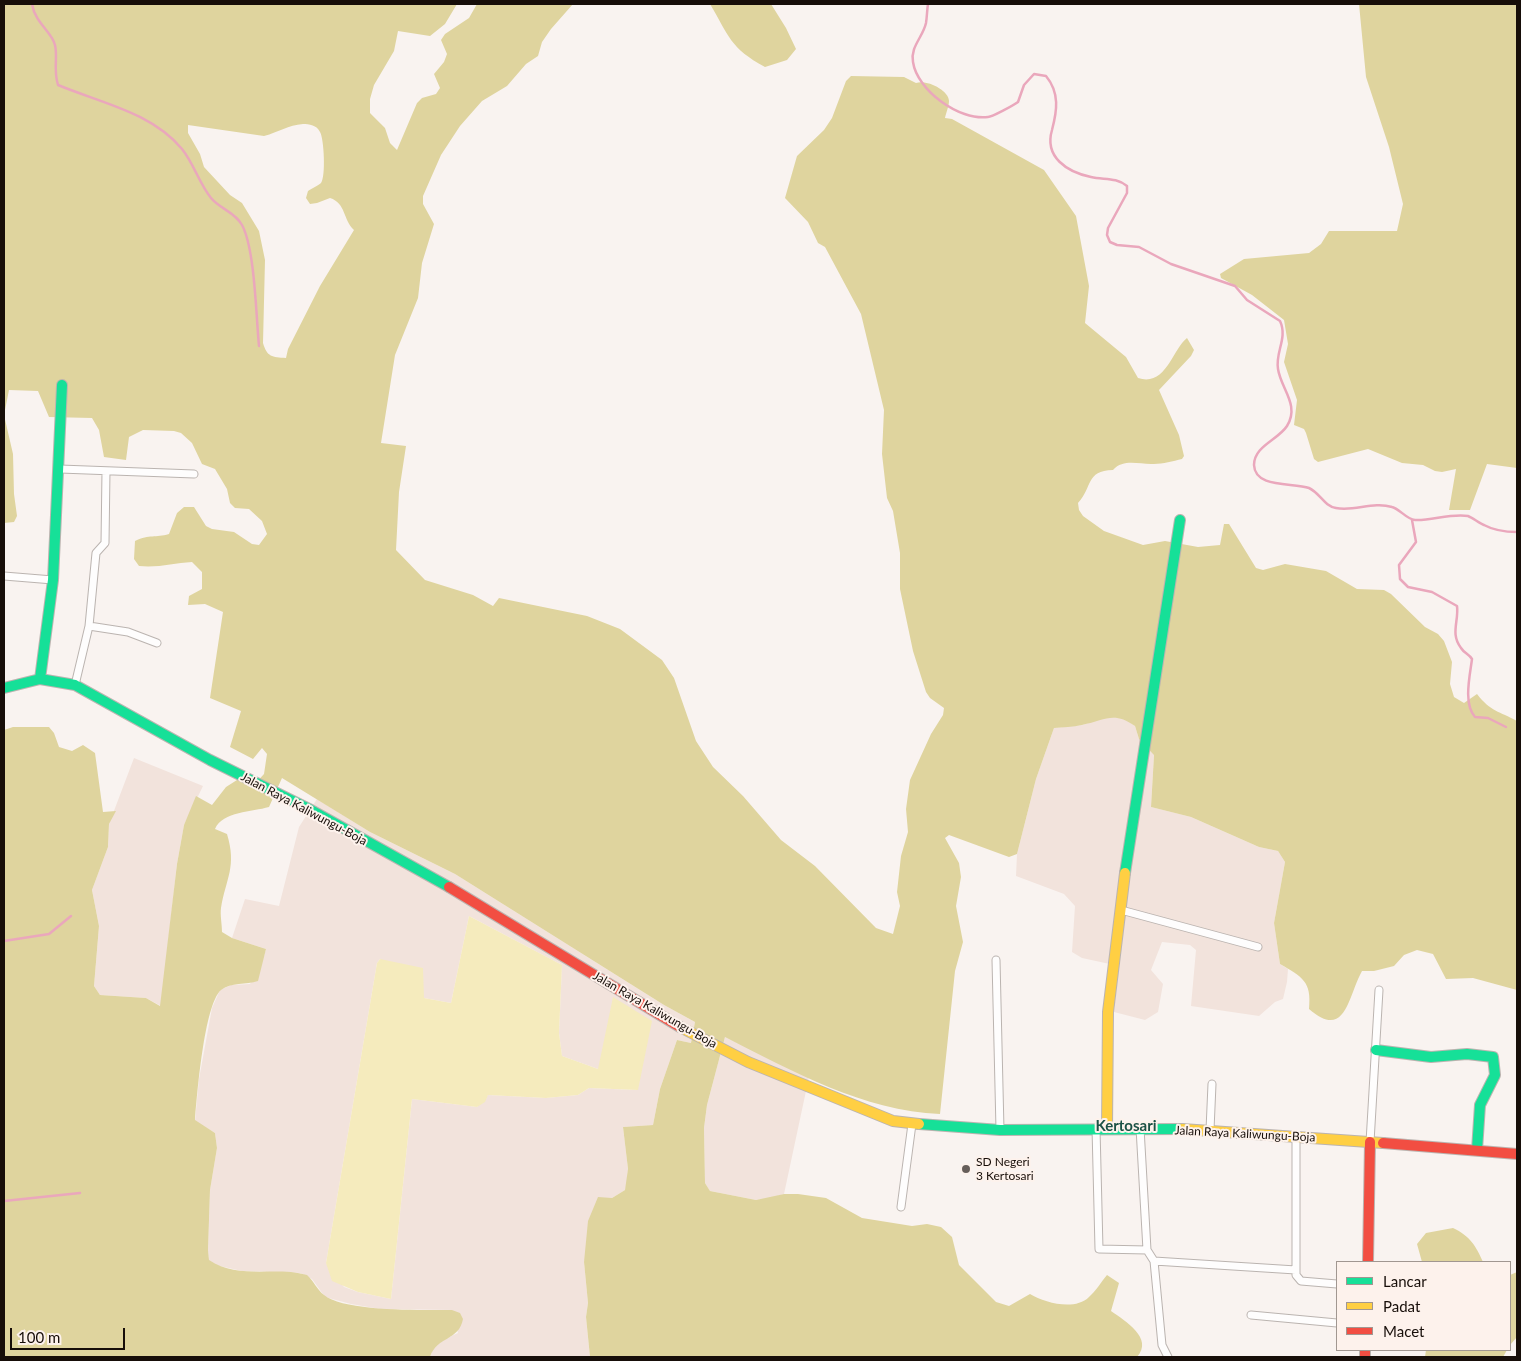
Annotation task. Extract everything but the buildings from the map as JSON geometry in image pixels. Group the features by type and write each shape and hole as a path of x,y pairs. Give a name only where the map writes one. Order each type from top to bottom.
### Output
{"main road":[{"path":"40,679 53,580 60,469 62,385"},
{"path":"1107,1128 1108,1012 1121,910 1180,520"},
{"name":"Jalan Raya Kaliwungu-Boja","path":"4,688 40,679 75,685 210,760 311,810 446,885 684,1029 748,1062 880,1116 912,1124 1000,1130 1096,1128 1210,1130 1517,1154"},
{"path":"1376,1050 1431,1057 1467,1054 1493,1056 1496,1072 1493,1084 1482,1099 1477,1150"},
{"path":"1368,1261 1370,1142"}],"street":[{"path":"60,469 194,474"},
{"path":"75,685 90,626 96,553 106,543 106,471"},
{"path":"4,576 53,580"},
{"path":"90,626 128,632 157,643"},
{"path":"1121,910 1258,947"},
{"path":"996,960 1000,1130"},
{"path":"1370,1142 1379,990"},
{"path":"1210,1130 1212,1084"},
{"path":"901,1207 912,1124"},
{"path":"1096,1128 1099,1249 1146,1250"},
{"path":"1140,1128 1146,1250 1154,1261 1162,1345 1168,1357"},
{"path":"1296,1136 1297,1278 1301,1281 1336,1284"},
{"path":"1154,1261 1296,1270"},
{"path":"1251,1315 1336,1323"}],"shaded area":[{"path":"4,4 457,4 445,24 430,36 398,31 394,51 374,85 370,99 370,113 385,128 390,143 397,150 417,103 422,98 436,94 440,88 434,74 444,62 447,54 441,40 445,34 469,18 477,4 573,4 542,42 538,56 526,64 507,86 482,101 460,126 441,155 423,196 423,204 434,224 422,263 418,298 395,355 381,443 406,446 399,492 396,550 425,580 473,595 493,606 499,598 587,616 620,629 662,660 674,678 696,741 713,767 743,796 781,840 815,866 876,928 893,934 900,906 897,892 901,856 908,832 906,809 910,780 931,734 943,715 944,708 930,698 926,692 913,651 900,589 900,553 893,511 887,498 882,454 884,410 861,314 825,247 818,243 808,222 785,198 797,156 824,130 832,118 846,81 851,76 904,77 916,83 931,84 941,89 948,97 949,103 945,118 952,119 1044,170 1076,216 1089,286 1085,323 1126,357 1138,378 1148,379 1162,372 1187,338 1194,350 1191,356 1159,390 1179,435 1184,456 1182,459 1157,464 1127,463 1117,466 1113,470 1098,473 1078,503 1079,510 1083,516 1104,531 1143,545 1165,541 1198,547 1220,545 1224,524 1229,524 1256,568 1263,570 1285,564 1326,571 1357,589 1384,590 1391,594 1425,627 1438,634 1444,641 1452,662 1450,684 1454,697 1464,703 1477,694 1491,708 1517,721 1517,990 1473,978 1446,979 1433,954 1417,950 1404,955 1394,966 1374,971 1362,971 1349,1002 1338,1018 1331,1020 1321,1018 1309,1009 1309,992 1304,981 1280,964 1274,923 1285,862 1278,851 1259,847 1191,817 1151,807 1154,755 1139,739 1135,726 1128,721 1109,718 1079,726 1054,728 1036,779 1017,854 1009,857 949,835 945,838 959,863 961,877 956,906 963,942 955,971 940,1114 912,1111 856,1097 802,1076 725,1037 707,1105 704,1128 705,1183 710,1191 756,1200 784,1194 826,1198 862,1218 912,1226 927,1224 941,1227 952,1237 959,1265 996,1302 1009,1306 1030,1294 1052,1303 1076,1304 1089,1297 1107,1275 1119,1283 1111,1311 1130,1325 1140,1337 1142,1343 1141,1350 1137,1357 590,1357 584,1262 588,1221 598,1197 612,1198 625,1190 628,1169 623,1127 653,1125 660,1089 677,1040 691,1043 695,1022 664,1005 455,874 370,832 282,778 269,807 231,815 219,823 215,829 227,834 231,855 230,872 221,908 222,932 232,938 266,949 258,981 225,987 215,999 210,1013 202,1052 195,1120 215,1133 217,1148 210,1190 209,1260 232,1270 307,1275 324,1295 334,1301 349,1305 405,1310 452,1310 460,1313 463,1319 461,1326 453,1335 433,1350 430,1357 4,1357 4,730 13,727 49,727 54,733 59,747 72,751 83,745 95,753 103,812 116,811 109,824 108,847 92,890 99,926 94,986 100,995 146,998 160,1006 177,864 184,825 196,796 212,805 226,787 237,780 254,785 264,774 267,754 262,748 253,759 230,747 241,711 210,698 223,612 205,604 188,605 189,596 202,589 202,572 192,562 159,566 139,566 134,559 135,541 169,534 177,513 184,507 194,507 206,526 212,529 234,532 252,544 259,545 267,534 262,521 249,509 235,508 230,503 227,489 215,469 202,464 192,443 181,433 143,430 129,437 126,460 104,457 99,430 92,418 49,417 38,391 9,390 4,415","holes":["305,124 315,126 319,130 323,142 324,158 323,179 321,183 308,191 306,198 310,204 330,198 335,200 342,208 350,226 354,230 320,286 288,349 286,358 268,354 263,343 265,260 259,231 242,203 230,195 204,167 200,154 188,133 188,125 264,136"]},
{"path":"710,4 771,4 796,49 787,60 765,67 744,54 737,47"},
{"path":"1359,4 1517,4 1517,468 1487,464 1470,510 1449,510 1456,469 1442,472 1435,471 1423,465 1402,463 1368,449 1318,462 1314,459 1304,429 1294,425 1297,400 1284,362 1288,344 1284,320 1252,295 1221,278 1220,274 1244,259 1309,253 1321,244 1329,231 1397,231 1403,204 1389,147 1366,77"},
{"path":"4,415 13,454 14,494 17,516 14,522 4,523"},
{"path":"1123,717 1135,726 1139,739 1154,754 1151,807 1191,817 1259,847 1278,851 1285,862 1274,923 1280,964 1288,969 1287,982 1283,999 1275,1002 1259,1016 1191,1006 1196,950 1190,945 1162,942 1151,970 1163,984 1158,1012 1145,1020 1114,1012 1119,966 1082,958 1072,952 1075,906 1064,894 1016,876 1017,854 1036,779 1054,728 1083,725 1101,718"},
{"path":"134,758 203,786 184,825 177,864 161,1006 146,998 100,995 94,986 99,926 92,890 108,847 109,824"},
{"path":"317,799 370,832 455,874 664,1005 695,1022 691,1043 677,1040 660,1089 653,1125 623,1127 628,1169 627,1184 625,1190 612,1198 584,1262 590,1357 430,1357 433,1348 445,1339 458,1333 452,1310 380,1309 351,1304 325,1297 312,1279 300,1273 242,1271 215,1265 209,1261 210,1190 217,1148 215,1133 195,1121 199,1079 212,1008 220,990 231,985 250,984 264,956 266,949 232,938 245,899 279,906 299,827","holes":["469,916 562,965 559,1033 562,1056 598,1069 638,1090 589,1088 578,1095 546,1098 488,1095 477,1107 412,1099 391,1299 344,1287 326,1263 377,963 380,959 424,998 451,1003"]},
{"path":"469,916 562,965 559,1033 562,1056 598,1069 613,997 652,1021 638,1090 589,1088 578,1095 546,1098 488,1095 485,1102 477,1107 412,1099 391,1299 358,1292 332,1281 326,1263 377,963 380,959 423,968 424,998 451,1003"},
{"path":"725,1037 809,1077 784,1194 756,1200 710,1191 705,1183 704,1128 707,1105"},
{"path":"1453,1228 1464,1234 1472,1242 1483,1261 1422,1261 1417,1244 1426,1233"},
{"path":"1517,1272 1517,1337 1511,1344 1511,1275"},
{"path":"1426,1351 1506,1351 1503,1357 1425,1357"}],"waterway":[{"path":"32,4 36,17 51,36 55,45 58,85 140,117 170,136 186,155 211,198 242,225 250,250 259,346"},
{"path":"928,4 926,23 913,52 913,62 916,73 931,93 953,109 977,117 988,117 1018,102 1024,85 1034,74 1046,76 1054,89 1056,102 1050,140 1054,155 1066,167 1082,175 1114,180 1127,186 1127,193 1108,228 1107,235 1110,242 1117,245 1139,247 1171,264 1235,286 1247,300 1280,321 1283,333 1278,357 1278,369 1291,404 1291,411 1287,426 1262,448 1255,458 1256,473 1261,478 1276,483 1309,488 1328,505 1336,508 1350,509 1385,505 1395,508 1415,520 1461,515 1468,516 1492,529 1517,532"},
{"path":"1412,520 1416,542 1399,565 1400,579 1408,587 1432,592 1457,606 1456,638 1462,650 1472,659 1468,689 1471,711 1475,717 1488,718 1506,727"},
{"path":"4,941 49,934 71,916"},
{"path":"4,1201 80,1193"}],"traffic: fast":[{"path":"40,679 53,580 62,385"},
{"path":"1125,873 1180,520"},
{"path":"4,688 40,679 75,685 210,760 311,810 449,887"},
{"path":"1376,1050 1431,1057 1467,1054 1493,1057 1495,1075 1480,1105 1477,1150"},
{"path":"919,1124 1000,1130 1182,1129"}],"traffic: slow":[{"path":"1107,1128 1108,1012 1125,873"},
{"path":"680,1027 748,1062 893,1121 919,1124"},
{"path":"1182,1129 1383,1143"}],"traffic: jam":[{"path":"449,887 680,1027"},
{"path":"1368,1261 1370,1142"},
{"path":"1383,1143 1517,1154"},
{"path":"1365,1351 1365,1357"}],"place":[{"name":"SD Negeri 3 Kertosari","path":"966,1169"}],"district":[{"name":"Kertosari","path":"1126,1126"}]}
